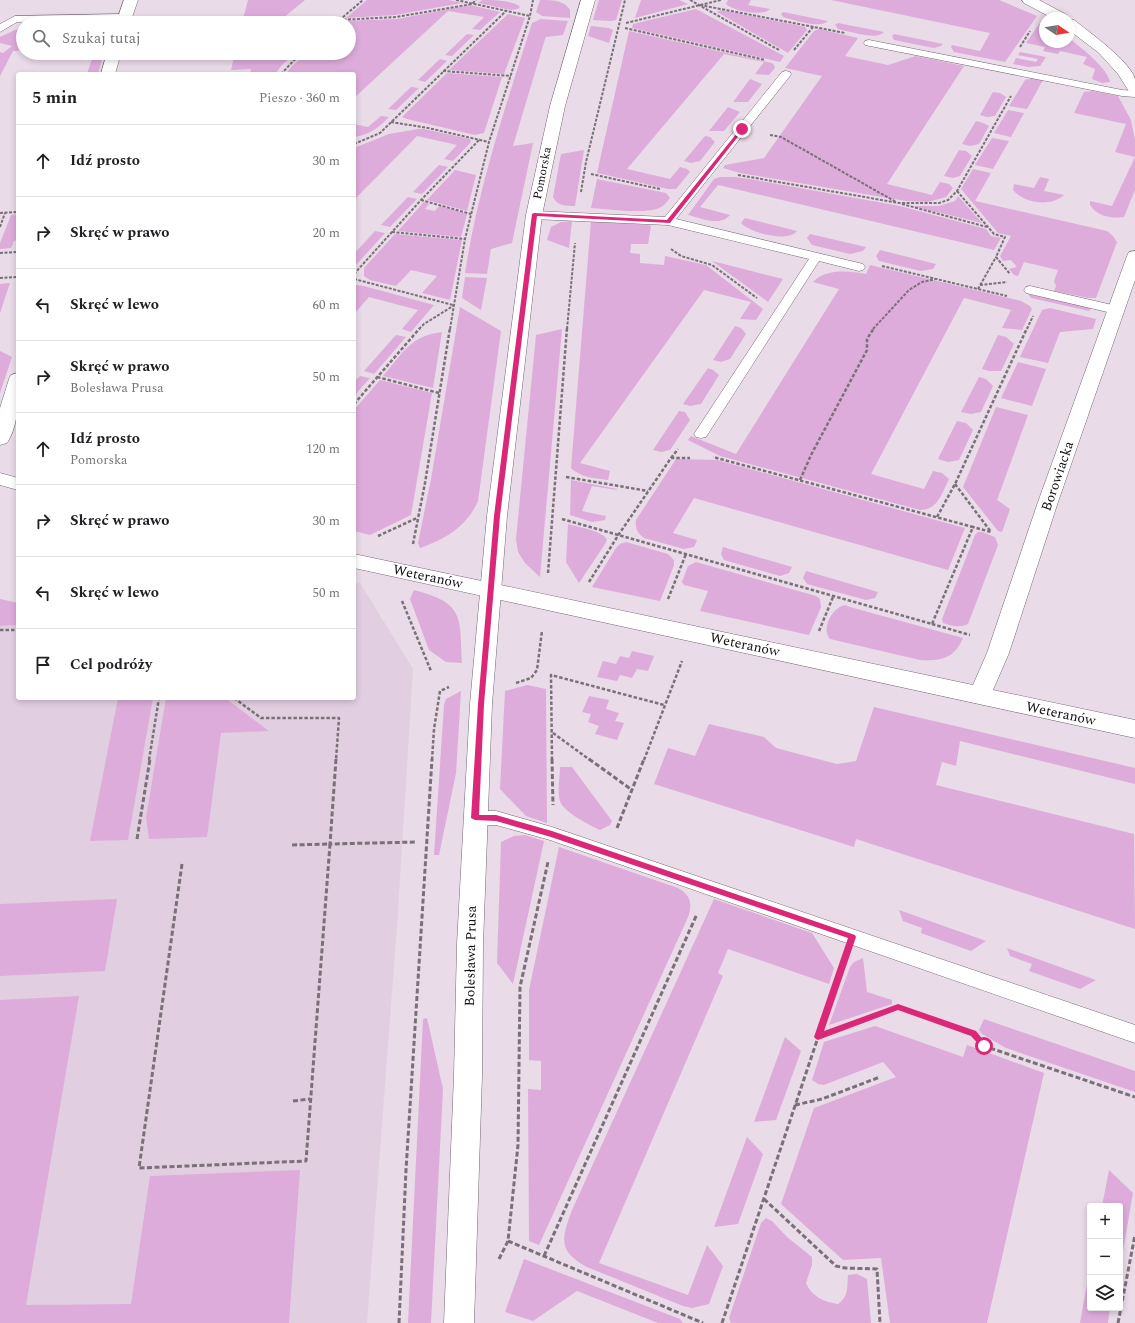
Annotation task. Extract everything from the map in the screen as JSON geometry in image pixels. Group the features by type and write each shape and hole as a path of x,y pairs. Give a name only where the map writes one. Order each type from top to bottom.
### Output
{"street":[{"path":"125,16 131,0"},
{"name":"Pomorska","path":"491,590 497,516 534,214 542,167 559,98 588,0"},
{"path":"1029,0 1051,12"},
{"path":"1075,28 1104,50 1124,72 1135,90"},
{"path":"109,72 112,60"},
{"name":"Borowiacka","path":"980,695 998,653 1048,502 1135,256"},
{"path":"0,439 16,386"},
{"path":"0,479 16,483"},
{"name":"Weteranów","path":"356,561 1135,729"},
{"name":"Bolesława Prusa","path":"459,1323 475,818 481,704 491,590"}],"lane":[{"path":"0,29 16,19"},
{"path":"869,43 1122,93 1135,94"},
{"path":"668,222 786,74"},
{"path":"534,214 668,222 859,267"},
{"path":"701,434 816,257"},
{"path":"1030,290 1116,310"},
{"path":"475,818 496,818 552,834 1135,1034"}],"path":[{"path":"344,16 363,0"},
{"path":"456,0 530,16"},
{"path":"356,19 396,17 472,4 476,0"},
{"path":"431,671 401,598 425,483 465,239 489,142 530,16 533,0"},
{"path":"690,0 783,52"},
{"path":"626,23 721,0"},
{"path":"700,5 852,35"},
{"path":"356,143 380,133 506,11"},
{"path":"625,28 768,61"},
{"path":"742,129 781,137 899,203 930,204 948,200 957,191 1026,69 1007,66 1032,28"},
{"path":"283,72 294,60"},
{"path":"443,71 511,76"},
{"path":"390,122 428,128 489,142"},
{"path":"356,272 391,232 480,139"},
{"path":"711,168 739,175 899,203 987,227"},
{"path":"591,174 665,190"},
{"path":"957,191 994,234 1006,237 978,289"},
{"path":"421,200 471,214"},
{"path":"0,213 16,212"},
{"path":"0,227 5,213"},
{"path":"649,220 656,233 655,245 669,248 681,256 712,264 759,300"},
{"path":"391,232 465,239"},
{"path":"0,253 16,252"},
{"path":"996,257 1011,275"},
{"path":"875,264 1008,296"},
{"path":"0,278 16,277"},
{"path":"800,480 811,455 868,350 867,339 874,328 909,290 922,282 937,279"},
{"path":"356,280 453,305"},
{"path":"980,285 1008,282"},
{"path":"356,402 424,324 453,305"},
{"path":"938,517 955,484 1036,310"},
{"path":"377,377 439,393"},
{"path":"588,582 680,445"},
{"path":"710,458 717,457 991,532 955,484"},
{"path":"671,458 694,458"},
{"path":"566,477 648,491"},
{"path":"374,538 417,518"},
{"path":"562,519 974,636"},
{"path":"932,624 973,527"},
{"path":"665,606 686,554"},
{"path":"818,632 833,597"},
{"path":"0,630 16,630"},
{"path":"616,831 683,656"},
{"path":"497,1262 508,1241 518,1144 520,986 550,852 552,834 551,675 664,705"},
{"path":"137,839 159,700"},
{"path":"182,864 139,1168 306,1161 339,718 261,718 237,700"},
{"path":"552,732 632,790"},
{"path":"290,845 416,842"},
{"path":"544,1256 708,888"},
{"path":"722,1323 852,937"},
{"path":"818,1037 898,1007 973,1033 984,1046 1135,1097"},
{"path":"795,1105 822,1099 880,1077"},
{"path":"293,1101 310,1099"},
{"path":"764,1199 836,1266 845,1268 877,1269 880,1323"},
{"path":"1118,1323 1135,1235"},
{"path":"508,1241 703,1323"}],"shaded area":[{"path":"248,0 305,0 286,16 244,16"},
{"path":"367,0 448,0 462,3 395,15 356,17 356,16 348,16"},
{"path":"482,0 508,2 520,7 518,9 511,10 478,3"},
{"path":"540,0 561,2 570,10 570,18 542,16 536,12"},
{"path":"599,0 622,0 616,20 593,20"},
{"path":"641,0 679,0 688,4 635,18"},
{"path":"728,0 751,0 748,5 770,9 761,13 741,11 726,4"},
{"path":"831,0 999,0 1037,16 1005,62 954,52 951,47 952,45 980,51 990,33"},
{"path":"470,5 500,12 480,30 472,29 484,17 448,11 356,96 356,72 287,72 299,60 356,60 356,20 397,19"},
{"path":"696,9 784,56 780,62 632,28 633,24"},
{"path":"721,10 805,27 807,30 788,53 717,12"},
{"path":"783,12 828,21 819,24 807,23 783,17 781,14"},
{"path":"508,14 525,18 504,74 449,70"},
{"path":"541,19 568,21 563,35 546,37 545,39 513,146 533,143 512,243 491,249 487,274 465,273 477,210 503,116 532,23"},
{"path":"838,23 884,32 875,36 862,35 838,29 835,25"},
{"path":"1039,24 1039,46 1026,43"},
{"path":"591,26 609,28 613,30 609,43 588,36"},
{"path":"819,29 858,38 845,56 888,65 916,56 964,66 887,184 932,195 940,182 949,184 953,188 946,197 928,202 906,201 740,173 723,168 725,165 764,158 822,76 785,68 814,31"},
{"path":"15,30 16,51 13,51 0,76 0,52 3,53 12,46 0,43 0,37"},
{"path":"629,31 772,63 775,68 769,75 755,74 764,62 724,54 627,169 670,179 680,167 687,169 690,172 676,189 668,189 597,173"},
{"path":"467,34 474,35 452,56 445,55"},
{"path":"894,34 943,44 934,48 894,40 892,36"},
{"path":"1075,43 1099,64 1108,76 1110,82 1102,83 1092,79 1095,69 1083,64 1087,57 1060,51 1058,54 1043,51 1044,48 1075,48"},
{"path":"1020,52 1046,57 1040,66 1028,67 1013,64 1016,58 1036,62 1038,59 1018,55"},
{"path":"440,59 447,61 425,82 418,80"},
{"path":"92,60 102,60 99,72 88,72"},
{"path":"233,60 287,60 277,72 250,72 251,69 231,70"},
{"path":"447,73 502,77 484,133 475,135 402,117"},
{"path":"1032,78 1043,80 1027,109 1009,106 1025,80"},
{"path":"750,79 762,84 748,102 733,102"},
{"path":"411,87 419,88 396,110 388,109"},
{"path":"1092,91 1118,96 1131,120 1135,140 1135,157 1115,152 1126,124 1074,113 1084,92"},
{"path":"993,92 1000,93 1006,97 995,116 987,117 980,115"},
{"path":"728,107 740,112 724,131 709,131"},
{"path":"1008,110 1024,113 1011,137 994,133"},
{"path":"381,116 389,117 373,130 364,135 356,137 356,124 368,127"},
{"path":"976,121 989,126 979,144 970,146 962,144"},
{"path":"424,129 470,139 471,142 453,161 444,159 457,145 417,136 356,198 356,147 389,134"},
{"path":"705,136 710,137 715,142 700,161 691,163 684,161"},
{"path":"992,138 1009,141 993,169 975,165"},
{"path":"584,150 575,206 565,206 559,204 553,197 561,154"},
{"path":"959,150 966,151 972,156 960,176 953,178 944,176"},
{"path":"1135,157 1135,190 1124,217 1114,218 1096,212 1090,205 1090,201 1112,206"},
{"path":"439,165 448,167 422,194 413,192"},
{"path":"973,169 991,173 975,201 1107,231 1113,236 1117,242 1096,298 1054,291 1056,286 1054,281 1058,270 1024,262 1018,276 1014,275 1009,269 1017,267 1011,260 1003,261 1000,256 1011,236 998,233 961,189"},
{"path":"455,170 476,175 467,211 427,200"},
{"path":"720,177 750,179 900,206 986,229 991,236 1001,238 994,250 718,185 700,207 730,215 726,219 710,221 688,215 714,179"},
{"path":"1040,177 1049,179 1044,191 1064,195 1059,199 1052,201 1038,202 1024,198 1013,190 1014,184 1034,188"},
{"path":"597,179 666,193 670,198 661,207 647,211 591,208"},
{"path":"958,196 982,223 912,206 939,206 955,201"},
{"path":"408,197 417,199 390,227 381,225"},
{"path":"424,202 429,204 425,209 435,211 439,206 467,214 461,237 398,231"},
{"path":"16,214 16,240 14,241 11,248 0,249 0,243 11,215"},
{"path":"745,218 797,231 792,235 786,236 760,233 746,227 741,223"},
{"path":"572,221 569,248 547,240 551,227 561,222"},
{"path":"591,221 651,226 648,244 631,244 630,253 640,254 640,263 664,265 665,256 706,265 763,309 756,320 740,319 751,302 704,290 580,463 610,471 608,480 584,476 571,468"},
{"path":"375,231 385,233 357,264 356,252"},
{"path":"395,234 462,240 450,300 422,293 437,276 411,270 396,286 370,280 364,276 364,268"},
{"path":"810,234 866,247 863,251 850,254 812,245 807,238"},
{"path":"880,250 936,264 933,269 921,271 879,261 876,256"},
{"path":"712,261 783,279 768,302"},
{"path":"870,265 1021,301 1030,306 1032,309 1022,330 1002,328 1011,310 964,298 871,474 924,489 933,471 942,473 949,479 939,500 935,504 926,509 920,510 720,456 688,440 691,436 736,454 839,289 813,282 824,274 852,272 866,274"},
{"path":"465,277 487,278 481,310 462,298"},
{"path":"10,283 0,313 0,284"},
{"path":"356,285 364,286 434,305 411,332 402,329 418,310 369,297 356,312"},
{"path":"1028,294 1091,308 1089,311 1031,298"},
{"path":"460,307 501,331 478,501 468,518 455,530 447,536 420,548 418,543 431,479"},
{"path":"1050,308 1096,319 1093,329 1060,332 1048,363 1020,357 1042,310"},
{"path":"735,326 741,328 746,334 730,359 721,362 713,360"},
{"path":"562,329 540,577 525,563 518,552 516,539 536,335"},
{"path":"442,332 433,388 383,376 408,347 422,337"},
{"path":"396,335 406,337 374,374 364,371"},
{"path":"998,335 1006,337 1014,344 1001,371 989,371 982,369"},
{"path":"0,351 12,357 0,393"},
{"path":"1018,362 1046,369 1032,406 1001,398"},
{"path":"708,368 719,375 701,404 690,406 683,404"},
{"path":"360,376 370,378 356,394 356,380"},
{"path":"979,377 986,379 993,386 981,412 971,414 961,412"},
{"path":"380,380 432,393 411,515 370,535 356,532 356,408"},
{"path":"996,407 1028,415 997,500 1010,509 1002,532 998,531 963,487"},
{"path":"679,411 685,412 690,420 670,450 661,452 653,450"},
{"path":"957,421 966,423 973,430 959,460 948,462 938,459"},
{"path":"676,459 717,460 965,528 948,570 694,498 673,533 697,540 694,547 684,549 644,538 638,532 636,525 636,520"},
{"path":"571,480 617,489 592,486 582,511 606,516 605,520 592,522 570,515"},
{"path":"568,524 601,534 607,540 579,583 566,562"},
{"path":"978,532 995,537 998,545 968,624 956,626 943,623 942,619 975,535"},
{"path":"626,542 668,554 674,560 674,565 660,601 592,587 616,548 620,544"},
{"path":"723,547 792,567 789,573 780,576 724,560 721,554"},
{"path":"696,562 816,596 820,599 821,607 809,635 700,611 708,591 684,585 682,582 688,566"},
{"path":"806,571 878,592 875,598 866,600 807,584 803,578"},
{"path":"356,582 360,583 413,669 397,926 367,1323 0,1323 0,599 16,603 16,700 356,700"},
{"path":"414,590 442,600 451,606 459,623 462,663 446,662 429,650 410,599"},
{"path":"0,599 16,603 16,625 0,626"},
{"path":"845,605 963,638 951,654 934,660 920,660 830,639 827,629 829,619 836,610"},
{"path":"632,651 654,656 648,671 637,669 632,678 620,675 617,681 597,677 603,661 616,664 620,656 629,658"},
{"path":"527,685 546,689 547,823 526,816 500,789 505,691"},
{"path":"461,691 456,773 439,855 434,855 444,705 446,699"},
{"path":"589,696 609,700 606,709 619,713 615,721 624,723 617,740 595,734 599,726 588,722 591,714 582,712"},
{"path":"118,700 153,700 128,840 90,841"},
{"path":"166,700 228,700 269,731 221,733 207,837 149,839 146,818"},
{"path":"874,707 1135,768 1135,784 960,741 956,766 942,762 936,785 1134,834 1135,929 856,839 854,847 654,784 668,748 695,756 709,724 764,737 776,748 837,764 856,761"},
{"path":"560,767 572,767 612,821 610,825 600,830 577,818 562,805 559,793"},
{"path":"525,835 544,841 513,984 497,963 501,842 514,836"},
{"path":"559,847 678,888 688,896 690,906 689,915 539,1245 529,1241 528,1089 541,1090 541,1061 529,1060 529,990"},
{"path":"117,899 105,971 0,976 0,904"},
{"path":"714,899 812,933 834,968 829,984 728,949 718,973 723,976 599,1263 688,1295 707,1245 723,1266 709,1304 692,1308 683,1306 587,1267 577,1261 566,1249 564,1236 572,1210"},
{"path":"899,910 986,941 971,951 921,933 922,928 903,921"},
{"path":"1007,948 1096,980 1080,989 1029,971 1032,964 1010,956"},
{"path":"863,958 867,992 892,1000 892,1004 829,1025 850,967 854,962"},
{"path":"79,996 26,1305 131,1304 150,1176 300,1170 289,1323 0,1323 0,1000"},
{"path":"427,1018 443,1089 431,1323 408,1323 423,1019"},
{"path":"984,1019 1135,1071 1135,1092 1006,1048 982,1034 979,1030"},
{"path":"875,1026 963,1057 967,1045 1044,1073 987,1323 890,1323 881,1258 843,1260 781,1204 814,1108 896,1077 883,1062 824,1085 818,1084 812,1080 824,1042"},
{"path":"785,1037 801,1051 776,1120 754,1122"},
{"path":"747,1137 763,1154 738,1224 714,1227"},
{"path":"1109,1170 1133,1193 1123,1251 1123,1203 1103,1203"},
{"path":"766,1218 772,1221 787,1237 812,1257 812,1265 806,1283 808,1288 819,1298 838,1304 842,1301 846,1294 848,1275 857,1274 867,1279 871,1323 731,1323 729,1318 761,1223"},
{"path":"524,1259 680,1319 683,1323 658,1323 577,1291 533,1321 505,1312"},
{"path":"1087,1284 1087,1311 1110,1311 1108,1323 1080,1323"}],"route":[{"path":"742,129 668,222 534,214 497,516 481,704 475,818 496,818 552,834 852,937 818,1037 898,1007 973,1033 984,1046"}]}
